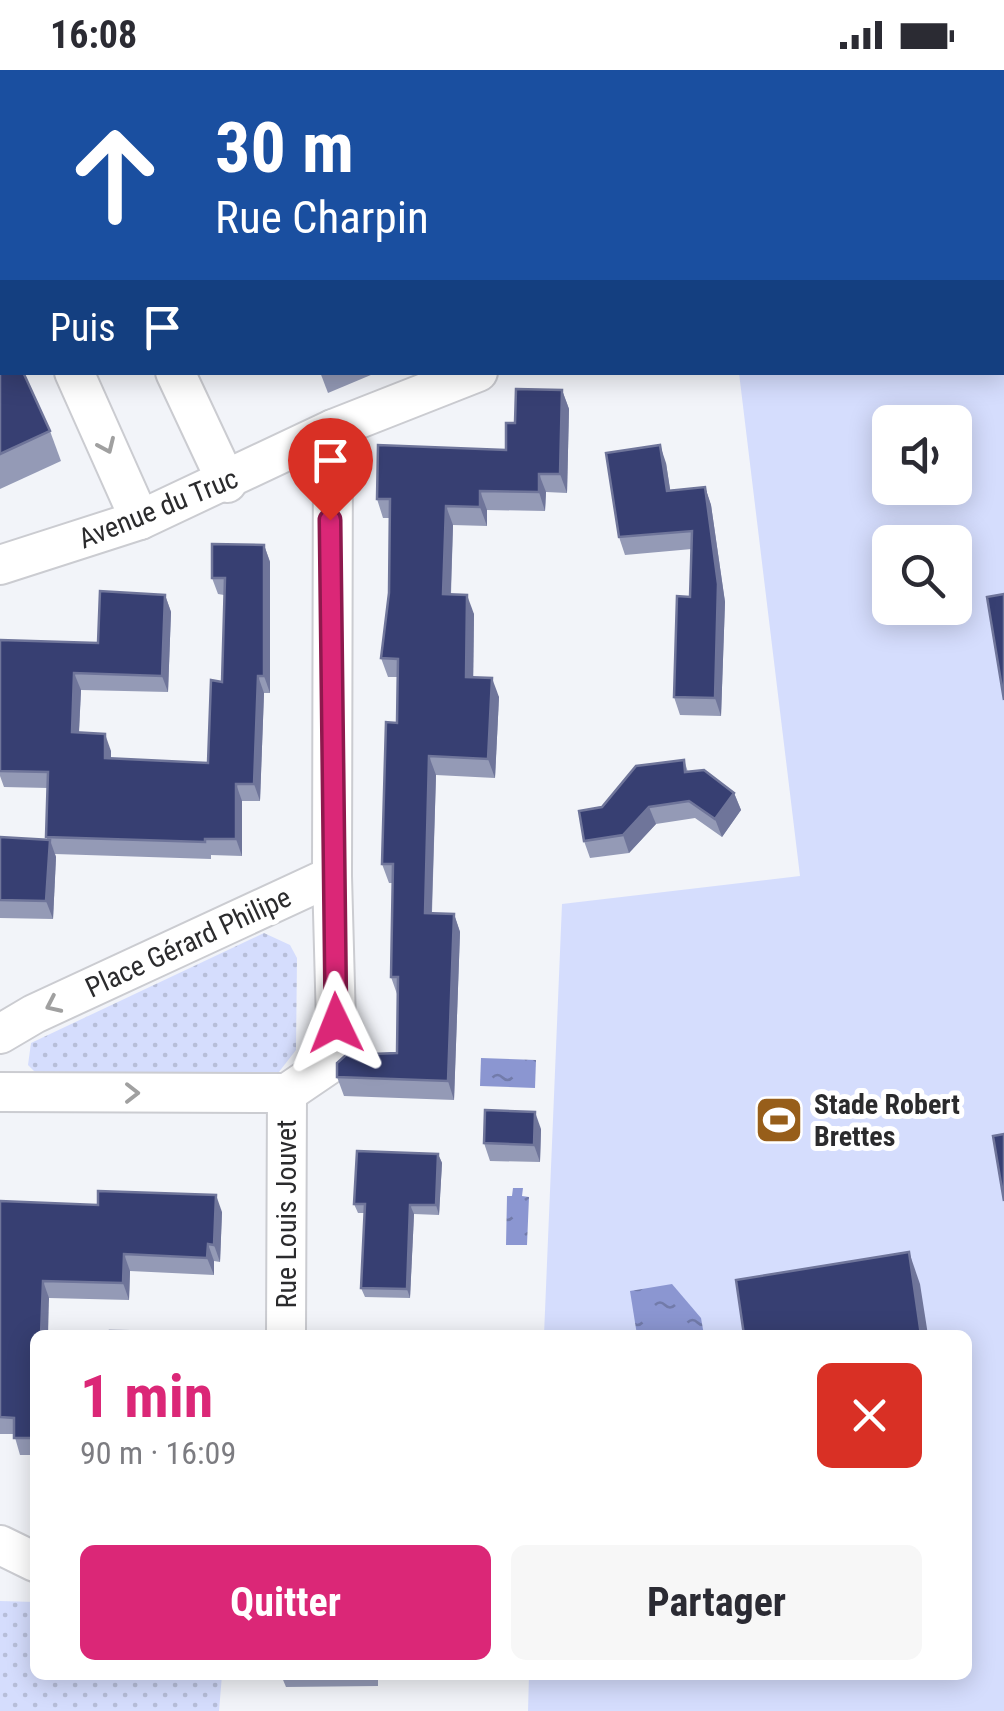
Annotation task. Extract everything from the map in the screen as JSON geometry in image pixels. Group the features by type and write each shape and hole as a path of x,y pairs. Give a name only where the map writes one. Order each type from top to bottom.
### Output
{"street":[{"path":"75,375 140,520"},
{"path":"176,375 227,483"},
{"name":"Avenue du Truc","path":"0,565 140,520 227,483 333,430 470,375"},
{"path":"332,876 333,430"},
{"name":"Place Gérard Philipe","path":"0,1034 34,1014 332,876 337,1060 287,1093"},
{"path":"0,1092 287,1093"},
{"name":"Rue Louis Jouvet","path":"286,1330 287,1093"},
{"path":"0,1544 30,1559"}],"shaded area":[{"name":"Stade Robert Brettes","path":"739,375 1004,375 1004,1711 528,1711 529,1680 972,1680 972,1330 544,1330 562,904 800,876"},
{"path":"264,933 290,945 297,958 296,1050 275,1077 39,1076 28,1065 31,1043"},
{"path":"0,1601 30,1602 30,1680 222,1680 219,1711 0,1711"}],"water":[{"path":"481,1058 536,1060 535,1088 480,1086"},
{"path":"513,1188 523,1188 522,1196 529,1197 527,1245 506,1245 507,1196 512,1196"},
{"path":"672,1284 701,1318 703,1330 636,1330 630,1291"}],"building":[{"path":"0,375 24,375 50,431 0,454"},
{"path":"516,389 562,390 560,474 539,474 539,492 480,491 480,507 446,506 443,594 467,595 466,677 492,678 488,759 429,756 425,913 454,914 448,1081 337,1077 337,1063 346,1055 397,1053 398,977 391,977 393,864 382,864 386,722 397,723 398,659 381,658 389,593 390,499 377,499 378,445 506,450 506,423 515,423"},
{"path":"660,445 667,491 705,487 718,584 715,698 674,697 677,596 690,597 692,531 619,537 606,453"},
{"path":"212,544 264,545 264,676 258,676 254,784 236,784 236,839 205,842 46,837 48,772 0,771 0,640 98,643 100,591 165,595 162,676 74,673 72,732 105,734 105,758 208,763 211,680 222,682 225,578 212,578"},
{"path":"1004,594 1004,700 987,597"},
{"path":"684,760 685,772 704,770 734,793 715,819 689,801 649,807 623,835 584,841 579,811 602,807 636,766"},
{"path":"0,837 50,840 46,901 0,900"},
{"path":"485,1110 535,1112 534,1145 484,1143"},
{"path":"1004,1134 1004,1201 993,1136"},
{"path":"357,1151 438,1154 436,1205 410,1205 407,1289 361,1288 365,1204 354,1204"},
{"path":"98,1191 216,1195 214,1245 208,1244 207,1258 124,1254 123,1283 43,1281 41,1330 30,1330 30,1438 14,1438 14,1418 0,1417 0,1201 98,1205"},
{"path":"909,1252 920,1330 743,1330 736,1280"}],"place":[{"name":"Stade Robert Brettes","path":"779,1120"}],"route":[{"path":"330,520 336,1023"}]}
